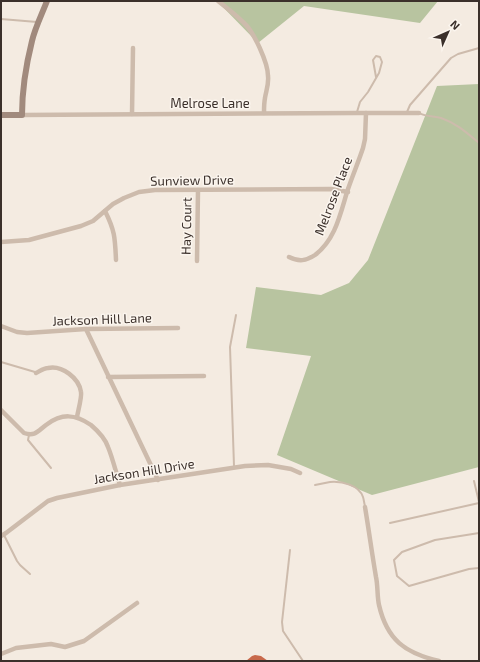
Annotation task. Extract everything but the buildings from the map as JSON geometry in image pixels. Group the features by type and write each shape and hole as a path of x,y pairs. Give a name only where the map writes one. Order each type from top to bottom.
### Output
{"street":[{"path":"22,115 22,101 26,69 32,41 47,1"},
{"path":"218,1 246,24 266,63 268,70 268,86 265,97 264,113"},
{"path":"132,114 133,48"},
{"name":"Melrose Lane","path":"1,115 264,113 419,114"},
{"name":"Melrose Place","path":"289,257 302,261 320,252 335,230 363,148 365,139 366,113"},
{"name":"Sunview Drive","path":"1,242 29,240 81,226 93,221 118,201 139,192 155,190 331,189 348,192"},
{"name":"Hay Court","path":"197,261 198,190"},
{"path":"104,211 112,226 114,234 116,260"},
{"name":"Jackson Hill Lane","path":"1,326 17,332 27,333 86,329 178,328"},
{"path":"86,329 158,480"},
{"path":"36,372 48,368 65,370 77,381 82,392 77,417"},
{"path":"108,376 204,376"},
{"path":"1,410 24,433 29,435 35,434 46,424 57,418 67,416 77,417 84,420 98,431 108,445 120,485"},
{"name":"Jackson Hill Drive","path":"2,535 48,501 57,498 120,485 245,466 268,465 291,469 300,473"},
{"path":"365,507 379,604 384,620 392,635 401,646 422,656 439,661"},
{"path":"1,654 16,648 51,644 65,647 84,641 137,603"}],"lane":[{"path":"1,18 39,22"},
{"path":"407,113 410,104 448,61 458,54 479,48"},
{"path":"356,113 360,102 368,92 379,73 382,62 380,57 376,56 373,60 376,77"},
{"path":"419,114 453,123 459,126 479,143"},
{"path":"234,468 230,347 236,315"},
{"path":"1,362 36,372"},
{"path":"29,435 28,440 52,468"},
{"path":"315,485 331,482 351,485 358,489 362,495 365,507"},
{"path":"390,523 479,502 474,482"},
{"path":"479,533 435,540 402,552 394,560 397,576 409,586 469,569 479,568"},
{"path":"2,535 20,566 30,574"},
{"path":"290,550 282,628 303,661"}],"green space":[{"path":"217,1 438,1 420,23 304,6 258,43"},
{"path":"479,84 479,467 372,495 277,455 311,356 246,348 256,287 321,295 349,283 368,260 437,86"}]}
